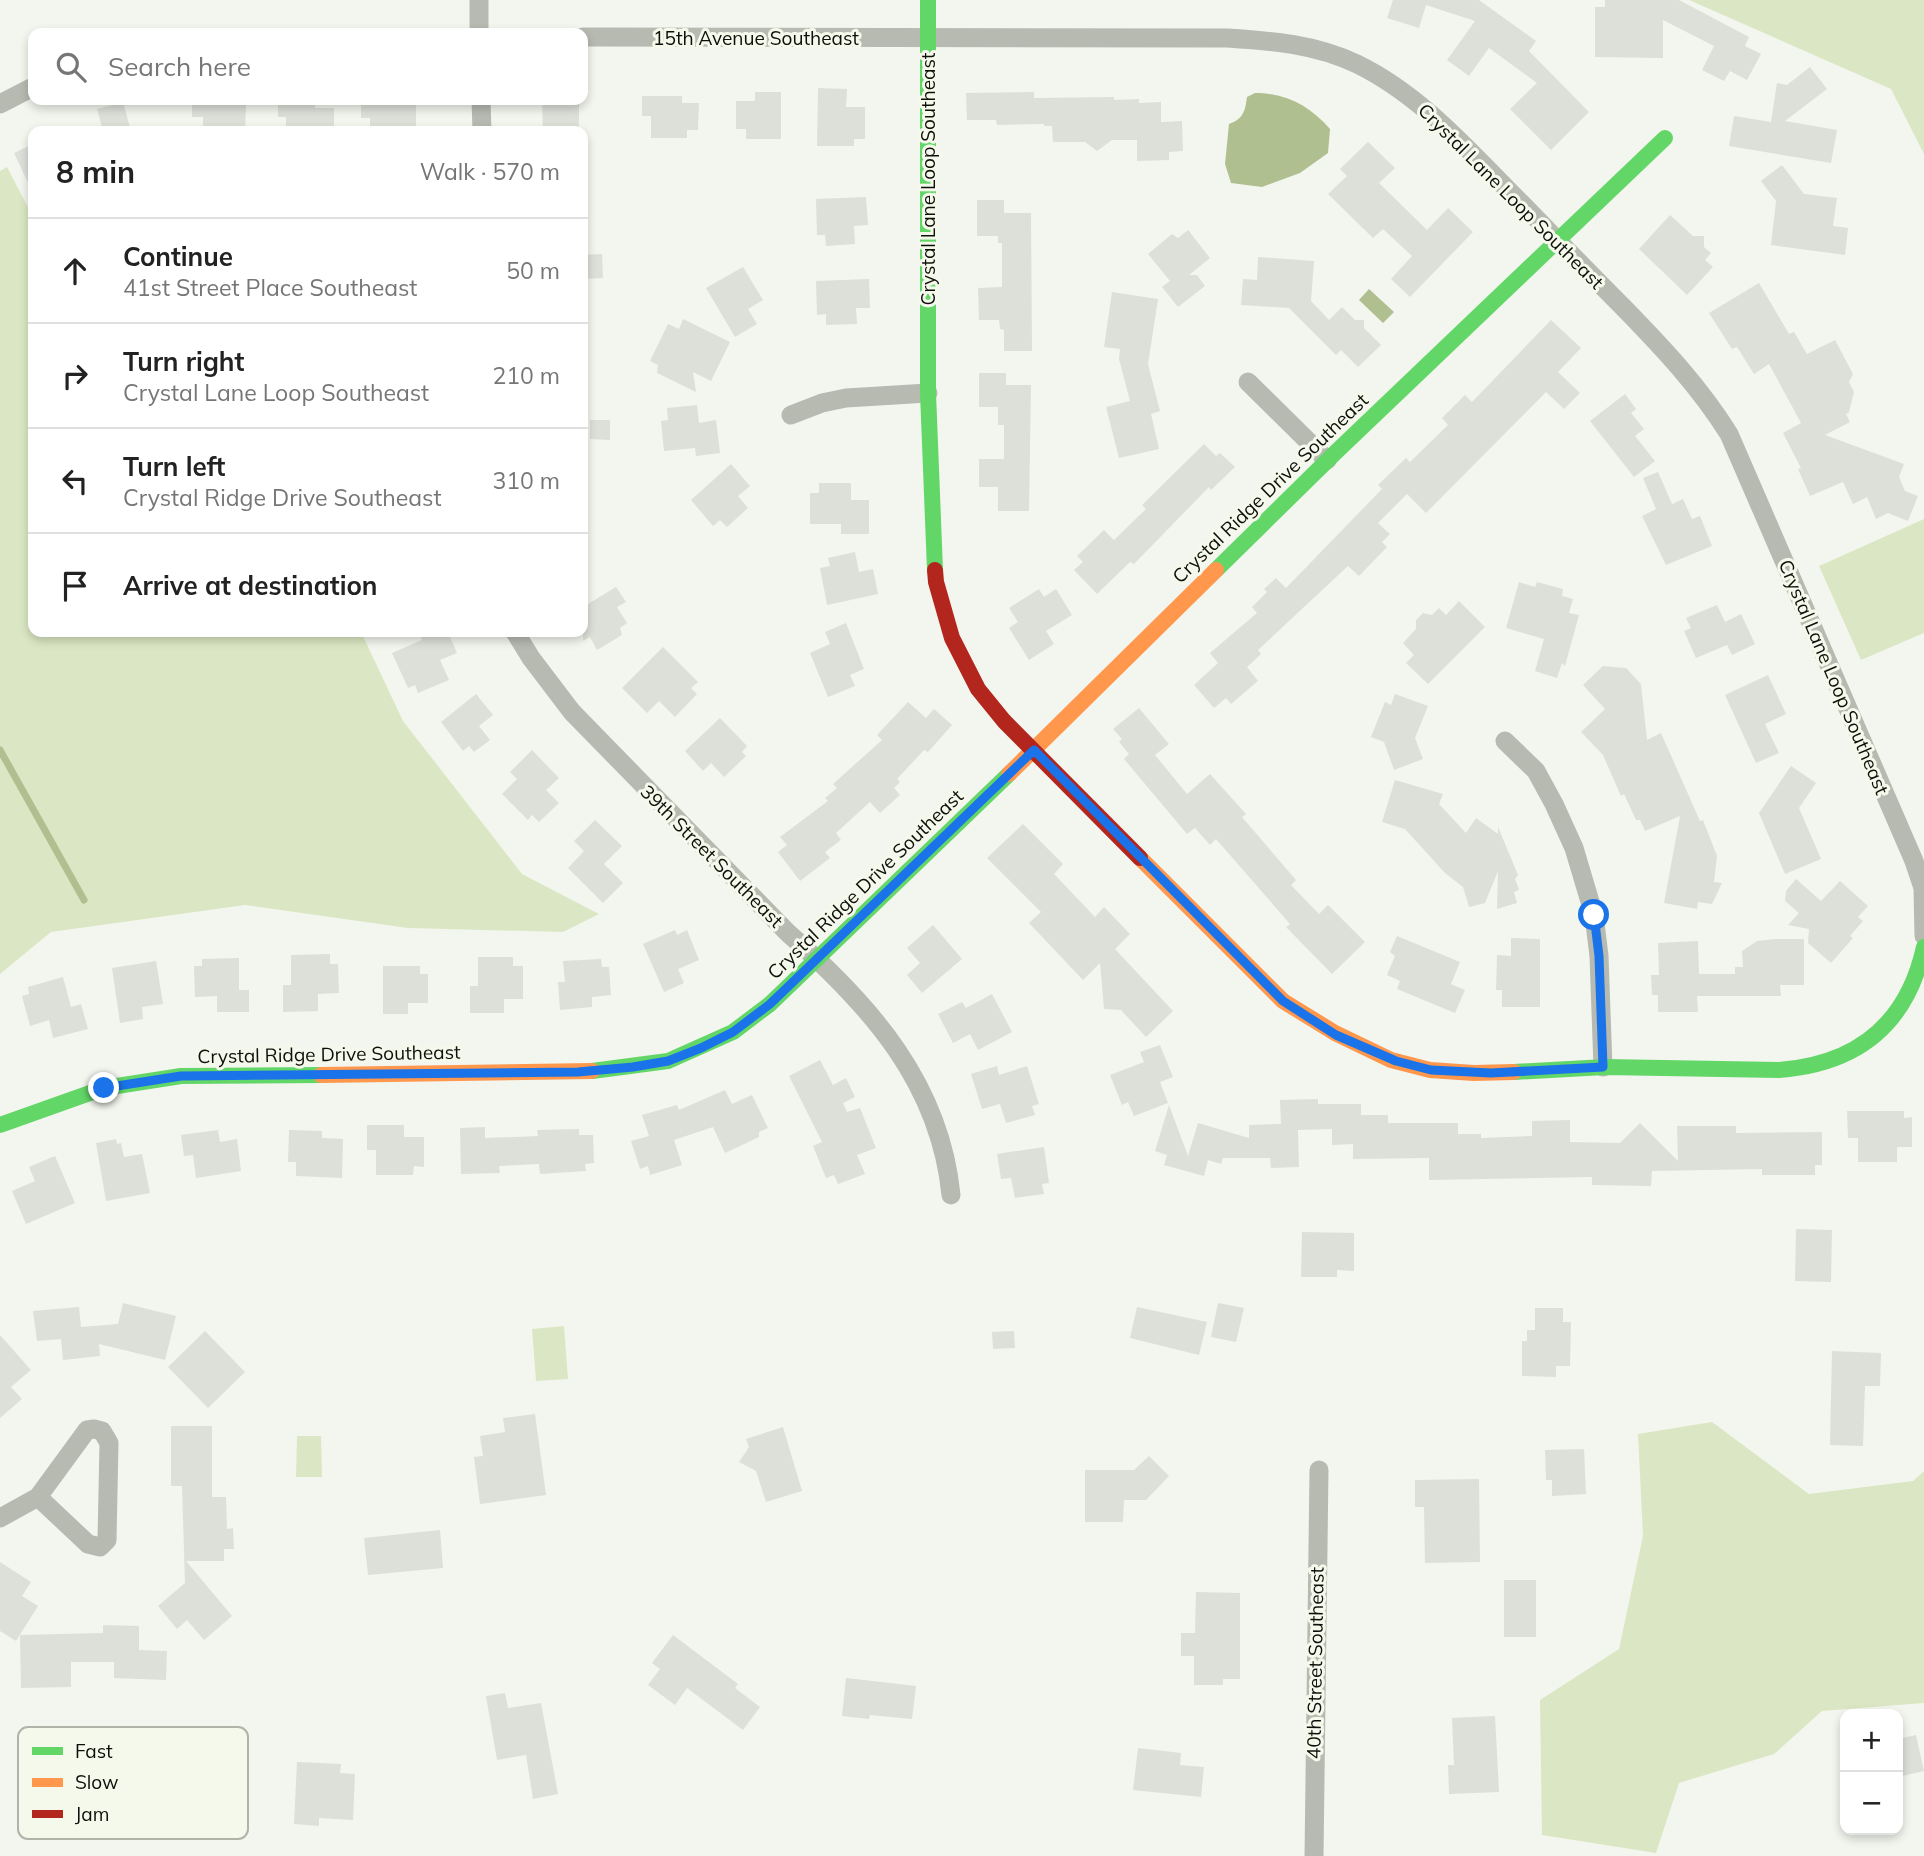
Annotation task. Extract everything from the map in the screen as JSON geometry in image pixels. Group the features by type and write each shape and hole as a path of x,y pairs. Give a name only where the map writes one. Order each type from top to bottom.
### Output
{"street":[{"path":"479,0 479,28"},
{"path":"928,0 929,38"},
{"name":"15th Avenue Southeast","path":"588,37 929,38"},
{"name":"Crystal Lane Loop Southeast","path":"1924,936 1923,888 1914,861 1729,434 1709,401 1671,356 1441,124 1409,96 1357,64 1310,46 1227,38 929,38 928,393 933,552 936,582 945,619 978,689 1004,721 1283,1001 1336,1035 1396,1061 1431,1070 1491,1073 1603,1067 1777,1070 1808,1067 1833,1060 1877,1032 1917,994 1924,947"},
{"path":"0,104 28,90"},
{"path":"481,105 482,126"},
{"name":"Crystal Ridge Drive Southeast","path":"0,1125 104,1088 181,1076 578,1072 668,1061 733,1032 770,1004 1034,750 1327,460 1665,138"},
{"path":"1248,382 1327,460"},
{"path":"791,415 822,403 846,398 928,393"},
{"name":"39th Street Southeast","path":"518,637 572,712 760,904 817,958 894,1044 910,1068 934,1119 943,1145 951,1195"},
{"path":"1505,741 1536,771 1574,848 1594,915 1599,956 1603,1067"},
{"path":"0,1518 38,1497 87,1430 102,1431 109,1443 107,1541 100,1547 88,1544 38,1497"},
{"name":"40th Street Southeast","path":"1314,1856 1319,1470"}],"shaded area":[{"path":"1689,0 1924,0 1924,154 1891,89"},
{"path":"1255,93 1287,98 1314,114 1330,129 1328,153 1300,173 1262,187 1231,183 1225,164 1229,124 1240,117 1247,97"},
{"path":"7,167 28,207 28,637 363,637 403,721 522,874 599,914 563,932 408,928 245,905 51,932 0,974 0,171"},
{"path":"1369,289 1394,312 1383,323 1359,300"},
{"path":"1924,519 1924,633 1861,660 1819,566"},
{"path":"564,1326 568,1379 536,1381 532,1329"},
{"path":"1712,1422 1809,1494 1913,1481 1924,1471 1924,1703 1822,1711 1774,1754 1679,1783 1656,1853 1542,1835 1540,1700 1619,1649 1643,1536 1638,1434"},
{"path":"297,1436 321,1436 322,1477 296,1477"}],"building":[{"path":"1393,0 1479,0 1536,41 1529,51 1589,112 1551,150 1510,109 1537,83 1489,48 1469,76 1447,60 1475,21 1426,5 1419,28 1387,18"},
{"path":"1605,0 1679,0 1749,37 1745,46 1761,54 1747,80 1730,71 1724,81 1702,70 1714,46 1663,20 1663,58 1595,57 1595,7 1605,7"},
{"path":"1810,67 1827,89 1785,121 1837,130 1831,163 1729,146 1734,116 1771,122 1777,83 1787,85"},
{"path":"818,88 847,89 846,107 865,107 865,139 854,139 854,146 817,146"},
{"path":"755,92 781,92 781,139 746,139 746,129 736,129 736,101 755,101"},
{"path":"1034,92 1034,98 1114,97 1114,100 1139,99 1139,103 1161,102 1161,122 1182,121 1183,151 1169,152 1169,160 1137,161 1137,140 1112,140 1097,151 1085,142 1053,142 1052,126 1044,124 997,125 996,120 967,120 966,93"},
{"path":"642,96 682,96 682,103 699,103 698,130 687,130 687,138 651,138 651,116 642,116"},
{"path":"124,105 130,126 102,126 97,109"},
{"path":"192,105 246,105 245,126 203,126 203,117 192,117"},
{"path":"278,105 334,108 334,126 286,126 286,117 278,117"},
{"path":"361,105 416,105 416,126 370,126 370,118 361,118"},
{"path":"542,105 579,105 579,126 543,126"},
{"path":"1368,142 1395,168 1379,183 1427,230 1448,208 1473,232 1410,297 1391,279 1412,256 1383,229 1373,238 1328,194 1347,176 1340,169"},
{"path":"28,146 28,182 14,153"},
{"path":"1782,165 1804,194 1837,198 1833,226 1848,228 1845,255 1771,245 1776,201 1761,181"},
{"path":"866,197 868,225 854,226 855,244 826,246 825,235 817,235 816,199"},
{"path":"977,200 1004,200 1004,213 1031,213 1032,351 1004,351 1004,330 1000,329 999,320 979,320 978,288 1002,287 1002,243 998,243 998,236 977,236"},
{"path":"1670,215 1693,236 1704,236 1704,247 1711,253 1705,260 1713,267 1687,295 1639,249"},
{"path":"1188,230 1210,258 1189,275 1197,275 1205,286 1178,307 1162,287 1170,281 1148,254 1172,234 1178,238"},
{"path":"602,254 603,278 588,279 588,255"},
{"path":"1258,257 1314,261 1311,301 1329,320 1342,307 1355,320 1364,320 1364,328 1381,345 1358,367 1341,350 1336,355 1289,308 1241,305 1243,279 1257,280"},
{"path":"743,267 763,300 748,309 757,324 735,337 706,288"},
{"path":"869,279 870,308 856,308 857,324 826,325 826,314 817,315 816,281"},
{"path":"1759,283 1789,334 1794,332 1807,354 1835,340 1853,374 1849,382 1854,392 1849,412 1846,414 1850,422 1825,435 1904,464 1899,477 1905,491 1918,496 1908,521 1888,513 1876,519 1867,497 1853,504 1843,482 1810,496 1798,469 1801,468 1783,433 1801,423 1769,364 1754,374 1737,347 1732,349 1709,313"},
{"path":"1112,292 1158,299 1148,364 1160,411 1151,414 1159,449 1119,458 1106,407 1130,401 1119,359 1120,349 1104,347"},
{"path":"683,319 730,342 711,381 693,372 696,392 657,373 658,365 650,361 668,324 679,329"},
{"path":"1551,320 1581,348 1558,372 1580,393 1564,409 1546,392 1426,513 1407,494 1378,523 1390,534 1382,542 1387,547 1359,576 1348,566 1258,650 1261,654 1247,667 1258,681 1231,704 1226,698 1214,708 1194,685 1218,663 1210,653 1257,613 1252,607 1267,592 1264,589 1276,578 1286,588 1382,489 1378,485 1406,458 1410,462 1448,425 1442,418 1465,395 1472,402"},
{"path":"979,373 1006,373 1006,385 1031,385 1029,511 998,511 998,487 979,487 979,459 1004,459 1004,425 998,425 998,407 979,407"},
{"path":"1625,394 1636,409 1631,413 1644,429 1635,436 1655,461 1634,477 1590,421"},
{"path":"697,405 699,423 716,420 720,453 696,456 695,448 664,451 661,421 668,420 667,408"},
{"path":"590,420 610,420 610,440 590,439"},
{"path":"1204,444 1216,456 1220,453 1235,467 1211,490 1209,487 1134,564 1130,562 1097,594 1074,570 1083,562 1077,556 1104,530 1114,540 1146,509 1142,505"},
{"path":"731,464 750,486 738,496 748,508 727,527 720,520 713,526 691,500"},
{"path":"1658,472 1672,504 1683,499 1692,519 1700,516 1712,546 1666,565 1642,516 1656,509 1643,478"},
{"path":"819,483 851,483 851,500 869,500 869,534 841,534 841,524 810,524 810,493 819,493"},
{"path":"855,552 859,572 873,569 878,594 827,605 820,568 830,566 828,558"},
{"path":"1519,582 1535,587 1537,582 1563,589 1562,596 1573,599 1569,613 1579,615 1565,666 1562,663 1557,678 1535,671 1544,639 1506,628"},
{"path":"616,587 626,602 617,607 627,623 620,628 622,635 597,650 590,637 583,641 583,637 588,637 588,604"},
{"path":"1039,589 1044,597 1056,589 1072,615 1046,631 1054,644 1029,660 1009,628 1018,622 1009,608"},
{"path":"1459,601 1485,627 1428,684 1406,663 1414,655 1403,643 1416,629 1416,620 1423,613 1432,615 1439,608 1446,615"},
{"path":"1717,605 1725,622 1741,614 1755,644 1732,655 1727,645 1696,658 1684,631 1691,628 1686,618"},
{"path":"846,623 864,669 850,675 855,686 828,697 810,653 830,644 825,632"},
{"path":"421,637 450,637 457,653 440,660 449,680 418,693 415,685 408,688 392,653 422,640"},
{"path":"663,647 698,682 691,688 697,694 675,717 659,701 647,713 622,688"},
{"path":"1603,666 1626,668 1641,684 1647,740 1661,733 1700,821 1703,820 1717,856 1714,882 1722,883 1712,904 1698,902 1697,909 1664,903 1680,816 1645,831 1640,820 1636,820 1624,794 1621,796 1603,755 1581,732 1605,709 1583,685"},
{"path":"1768,675 1786,714 1765,724 1779,753 1756,763 1725,695"},
{"path":"476,694 493,715 479,726 490,740 474,752 469,746 463,751 441,722"},
{"path":"1395,694 1428,706 1415,738 1423,759 1394,770 1384,742 1371,737 1385,702 1391,705"},
{"path":"908,702 926,718 934,709 952,725 928,752 924,750 897,779 900,782 894,788 900,795 880,813 870,802 836,833 841,840 825,852 830,858 800,881 778,852 787,845 780,837 828,801 825,798 837,788 833,784 882,740 877,735"},
{"path":"1139,708 1169,744 1155,755 1187,794 1210,774 1246,814 1242,817 1296,880 1291,885 1319,914 1328,905 1365,942 1332,974 1286,927 1290,924 1216,839 1210,845 1195,828 1187,834 1124,759 1129,754 1119,742 1122,739 1113,729"},
{"path":"720,718 747,746 742,752 746,756 724,777 711,763 703,771 685,751"},
{"path":"532,750 559,778 546,790 559,803 539,822 532,815 528,820 502,794 517,779 510,772"},
{"path":"1791,766 1816,783 1799,808 1821,859 1785,874 1759,813"},
{"path":"1395,780 1443,794 1439,804 1466,833 1476,818 1498,834 1498,827 1518,875 1515,879 1519,890 1514,892 1517,903 1497,909 1498,871 1485,903 1469,907 1463,887 1445,873 1405,829 1382,822"},
{"path":"595,820 622,846 604,864 623,883 603,903 568,868 584,851 574,841"},
{"path":"1023,824 1063,864 1054,874 1095,917 1104,907 1130,934 1115,949 1173,1011 1146,1037 1121,1010 1104,1009 1100,963 1083,980 1029,923 1041,912 987,858"},
{"path":"1796,879 1821,901 1840,881 1868,906 1858,917 1863,921 1850,936 1853,938 1831,963 1808,943 1809,929 1788,925 1799,913 1785,901 1786,891"},
{"path":"933,925 962,959 922,993 907,975 920,963 907,948"},
{"path":"675,930 677,935 687,930 699,960 678,969 684,983 664,992 643,944"},
{"path":"1397,936 1460,962 1451,984 1465,990 1455,1013 1397,989 1400,981 1387,975 1395,956 1390,952"},
{"path":"1511,938 1540,939 1540,1007 1502,1007 1502,990 1496,990 1497,955 1511,956"},
{"path":"1804,939 1804,985 1780,985 1781,996 1697,996 1698,1012 1658,1012 1658,995 1652,995 1651,975 1659,975 1658,943 1698,941 1699,974 1735,974 1735,967 1743,967 1742,951 1757,941"},
{"path":"330,954 330,964 338,964 339,993 318,994 318,1011 283,1012 283,985 291,985 291,955"},
{"path":"478,957 513,957 513,966 523,966 523,999 504,999 504,1013 470,1013 470,986 478,986"},
{"path":"239,958 239,990 249,990 249,1012 217,1012 217,996 195,997 194,966 202,966 202,959"},
{"path":"601,959 602,967 609,967 611,995 592,997 592,1007 560,1010 558,982 565,982 563,961"},
{"path":"156,961 163,1004 142,1007 143,1019 120,1023 112,968"},
{"path":"383,966 420,966 420,974 428,974 428,1003 408,1003 408,1014 383,1014"},
{"path":"63,977 71,1007 81,1004 88,1029 53,1038 49,1020 30,1026 22,996 29,994 28,987"},
{"path":"992,994 1012,1032 978,1050 970,1034 953,1043 938,1014 962,1002 966,1008"},
{"path":"1160,1045 1173,1077 1160,1082 1168,1103 1134,1116 1128,1102 1122,1105 1110,1075 1144,1062 1140,1052"},
{"path":"820,1060 833,1085 846,1078 855,1097 843,1103 847,1112 860,1108 876,1148 857,1155 865,1174 838,1184 834,1175 826,1178 813,1146 822,1142 789,1076"},
{"path":"997,1066 999,1075 1027,1066 1039,1104 1032,1106 1035,1115 1006,1123 1000,1104 982,1109 971,1074"},
{"path":"725,1090 732,1104 752,1095 768,1128 759,1132 759,1137 725,1153 713,1127 674,1140 682,1165 650,1175 648,1166 640,1169 631,1141 649,1136 642,1115 677,1105 679,1110"},
{"path":"1318,1099 1318,1104 1361,1104 1361,1115 1388,1115 1388,1123 1458,1123 1458,1134 1481,1134 1481,1138 1532,1136 1532,1121 1570,1120 1570,1142 1620,1143 1640,1123 1678,1161 1677,1126 1736,1126 1736,1133 1822,1132 1822,1165 1815,1165 1815,1175 1762,1175 1762,1169 1652,1171 1651,1186 1592,1185 1592,1177 1429,1180 1429,1158 1353,1159 1353,1144 1332,1145 1332,1129 1298,1130 1299,1167 1271,1168 1270,1158 1223,1158 1221,1164 1208,1160 1204,1176 1164,1165 1167,1155 1155,1151 1169,1105 1188,1156 1198,1123 1249,1138 1249,1125 1281,1124 1280,1100"},
{"path":"1847,1111 1904,1111 1904,1118 1912,1117 1912,1147 1897,1147 1897,1162 1858,1162 1858,1138 1848,1138"},
{"path":"367,1125 404,1125 404,1137 424,1137 424,1167 414,1166 413,1175 376,1175 376,1150 367,1150"},
{"path":"485,1127 485,1138 538,1136 537,1130 579,1129 579,1135 593,1135 594,1163 585,1164 586,1171 540,1174 539,1164 499,1166 500,1173 461,1174 460,1128"},
{"path":"218,1130 220,1142 237,1139 241,1171 196,1178 193,1155 184,1156 181,1135"},
{"path":"289,1130 322,1131 322,1138 343,1139 342,1178 296,1176 296,1162 288,1162"},
{"path":"116,1139 117,1144 121,1143 124,1157 142,1154 150,1193 106,1201 96,1143"},
{"path":"1044,1147 1049,1183 1042,1184 1044,1194 1015,1198 1011,1178 1001,1179 997,1154"},
{"path":"55,1156 75,1203 26,1224 12,1191 35,1181 29,1167"},
{"path":"1796,1229 1832,1230 1831,1282 1795,1281"},
{"path":"1302,1232 1354,1233 1354,1271 1337,1270 1337,1277 1301,1277"},
{"path":"123,1303 176,1316 165,1360 99,1344 100,1356 63,1360 61,1339 37,1341 33,1311 79,1307 81,1327 118,1324"},
{"path":"1218,1303 1244,1308 1236,1342 1211,1337"},
{"path":"1137,1307 1207,1322 1199,1355 1130,1338"},
{"path":"1535,1308 1563,1308 1563,1322 1571,1322 1570,1366 1556,1366 1556,1377 1522,1376 1522,1341 1527,1341 1527,1330 1535,1330"},
{"path":"205,1331 245,1372 208,1408 168,1367"},
{"path":"1014,1331 1015,1348 993,1349 992,1332"},
{"path":"0,1335 31,1370 11,1387 22,1399 0,1418"},
{"path":"1832,1351 1881,1353 1880,1386 1865,1386 1863,1446 1830,1445"},
{"path":"535,1414 546,1495 480,1504 474,1457 483,1456 480,1436 505,1432 503,1418"},
{"path":"171,1426 212,1426 212,1497 226,1497 227,1529 233,1528 234,1549 224,1549 224,1561 186,1561 232,1616 204,1640 187,1620 177,1629 158,1606 185,1583 182,1486 171,1486"},
{"path":"783,1427 802,1491 766,1502 756,1471 739,1462 749,1447 746,1439"},
{"path":"1584,1449 1586,1494 1552,1496 1552,1480 1546,1480 1545,1450"},
{"path":"1149,1456 1169,1476 1146,1500 1124,1500 1123,1522 1085,1522 1085,1470 1134,1470"},
{"path":"1479,1479 1480,1562 1425,1563 1424,1507 1415,1507 1415,1480"},
{"path":"440,1530 443,1568 368,1575 364,1538"},
{"path":"0,1562 31,1582 22,1596 38,1606 16,1641 0,1631"},
{"path":"1504,1580 1536,1580 1536,1637 1504,1637"},
{"path":"1196,1592 1240,1593 1240,1679 1223,1679 1223,1685 1194,1685 1194,1656 1181,1656 1181,1633 1195,1633"},
{"path":"103,1625 139,1626 139,1650 167,1651 166,1680 114,1678 114,1662 71,1662 71,1687 21,1688 20,1635 103,1633"},
{"path":"673,1635 738,1684 735,1688 760,1707 743,1730 687,1688 675,1705 648,1685 660,1669 652,1663"},
{"path":"846,1678 916,1686 912,1719 870,1715 869,1719 842,1716"},
{"path":"505,1693 508,1708 541,1703 558,1794 533,1799 526,1755 497,1760 486,1696"},
{"path":"1495,1716 1499,1792 1449,1794 1448,1765 1454,1765 1452,1718"},
{"path":"1916,1735 1924,1771 1903,1776 1903,1738"},
{"path":"1138,1748 1181,1753 1180,1765 1204,1767 1201,1797 1133,1790"},
{"path":"297,1762 341,1764 340,1773 355,1774 353,1820 319,1818 319,1826 294,1824"}],"waterway":[{"path":"0,750 84,900"}],"traffic: fast":[{"path":"928,0 928,393 935,570"},
{"path":"1216,570 1665,138"},
{"path":"592,1071 668,1061 733,1032 770,1004 1009,774"},
{"path":"1514,1072 1605,1067 1779,1070 1833,1059 1855,1049 1875,1035 1891,1018 1905,998 1924,947"},
{"path":"0,1125 104,1088 181,1076 321,1075"}],"traffic: slow":[{"path":"1009,774 1216,570"},
{"path":"1140,858 1283,1001 1335,1033 1391,1060 1430,1070 1514,1072"},
{"path":"321,1075 592,1071"}],"traffic: jam":[{"path":"935,570 952,638 978,689 1004,721 1140,858"}],"route":[{"path":"104,1088 181,1076 578,1072 668,1061 733,1032 770,1004 1034,750 1283,1001 1336,1035 1396,1061 1431,1070 1491,1073 1603,1067 1599,956 1594,915"}]}
